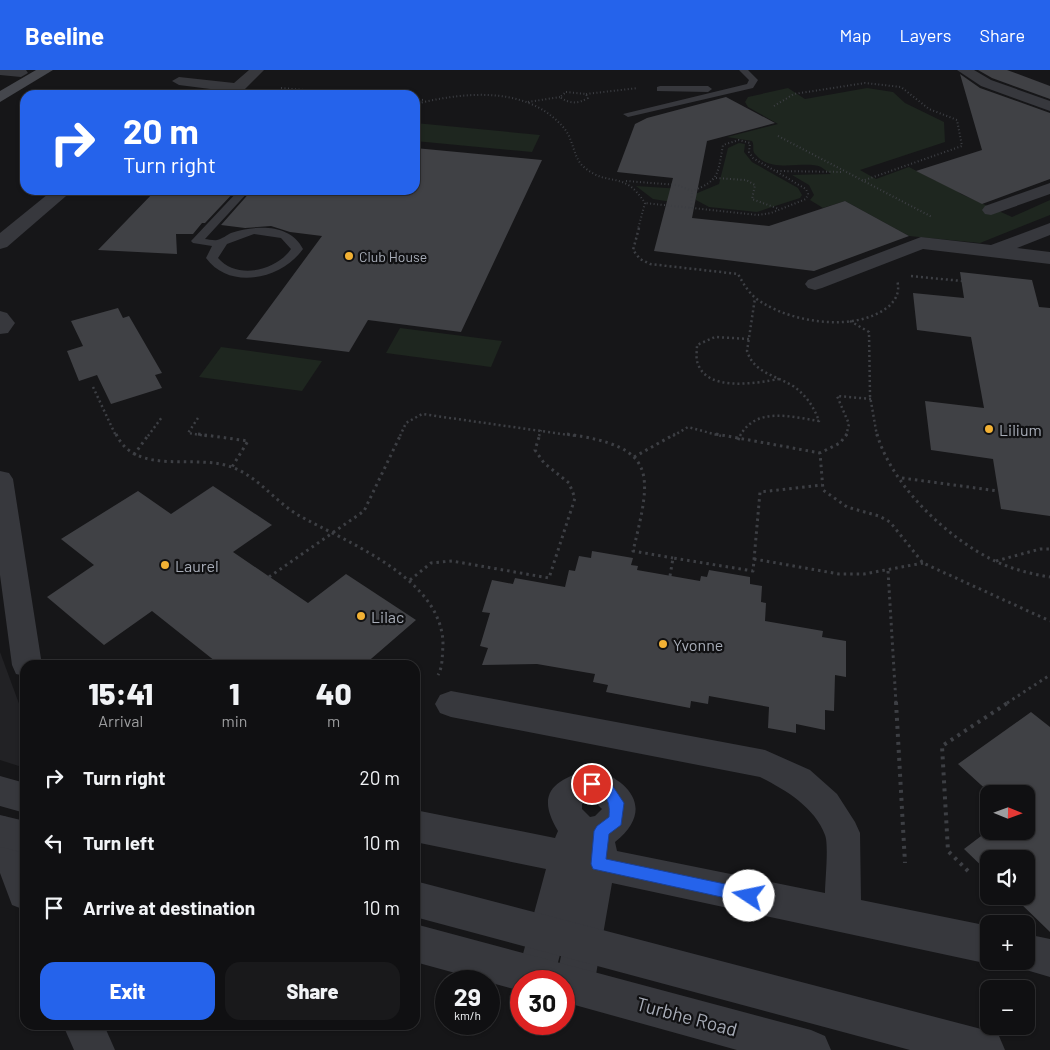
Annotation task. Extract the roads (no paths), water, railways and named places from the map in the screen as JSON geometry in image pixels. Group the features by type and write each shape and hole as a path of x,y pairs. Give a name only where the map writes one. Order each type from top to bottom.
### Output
{"main road":[{"path":"0,97 46,70"},
{"path":"0,85 24,72"}],"street":[{"path":"0,70 24,72"},
{"path":"964,70 986,83 1050,106"},
{"path":"167,90 181,88 204,75 243,83"},
{"path":"991,210 1050,188"},
{"path":"0,225 36,195"},
{"path":"0,243 58,195"},
{"path":"994,250 1050,229"},
{"path":"815,284 921,243 1050,258"},
{"path":"0,316 4,323 0,328"},
{"path":"0,479 26,660"},
{"path":"442,694 766,764 798,780 826,805 843,833 843,915"},
{"path":"0,791 20,797"},
{"path":"420,827 585,845 843,915 980,944"},
{"path":"10,833 20,873"},
{"path":"560,970 585,845"},
{"path":"420,900 985,1050"},
{"name":"Turbhe Road","path":"420,944 517,970"},
{"path":"1035,955 1050,958"},
{"name":"Turbhe Road","path":"575,986 811,1050"},
{"path":"85,1030 95,1050"}],"lane":[{"path":"660,89 734,88 735,70"},
{"path":"628,114 750,86 754,80 743,70"},
{"path":"220,244 213,250 212,258 215,264 223,269 249,273 277,268 288,262 297,249 289,237 267,231 241,234 220,244 197,241 240,195"}],"place":[{"name":"Club House","path":"349,256"},
{"name":"Lilium","path":"989,429"},
{"name":"Laurel","path":"165,565"},
{"name":"Lilac","path":"361,616"},
{"name":"Yvonne","path":"663,644"}]}
